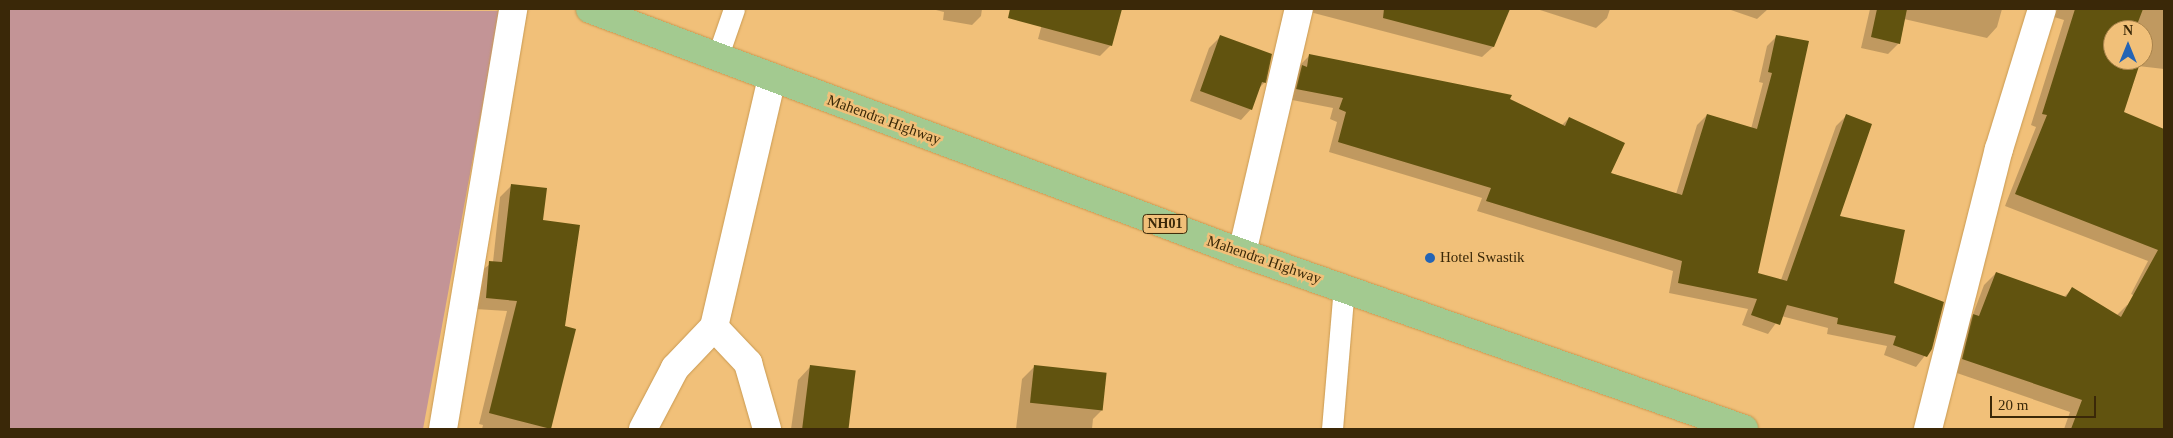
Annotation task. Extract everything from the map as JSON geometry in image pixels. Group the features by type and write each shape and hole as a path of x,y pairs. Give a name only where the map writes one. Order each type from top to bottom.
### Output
{"highway":[{"name":"Mahendra Highway","path":"590,9 1242,253 1344,287 1744,429"}],"street":[{"path":"443,429 512,9"},
{"path":"1242,253 1299,9"},
{"path":"1928,429 1999,149 2042,9"},
{"path":"644,429 675,368 714,328 772,78"},
{"path":"714,328 748,363 767,429"}],"lane":[{"path":"717,58 734,9"},
{"path":"1332,429 1344,287"}],"shaded area":[{"path":"9,9 500,11 423,429 9,429"}],"building":[{"path":"1010,9 1122,9 1112,46 1008,18"},
{"path":"1384,9 1510,9 1494,47 1383,18"},
{"path":"1877,9 1907,9 1900,44 1871,37"},
{"path":"2075,9 2143,9 2139,20 2103,20 2103,70 2138,70 2124,112 2164,129 2164,429 2071,429 2082,400 1962,359 1973,314 1979,316 1996,272 2066,297 2072,287 2121,317 2158,250 2015,194 2047,115 2042,114"},
{"path":"1220,35 1272,54 1266,83 1262,82 1252,110 1200,91"},
{"path":"1776,35 1809,41 1758,273 1787,281 1846,114 1872,124 1840,216 1905,230 1894,283 1944,302 1932,349 1927,357 1893,345 1896,336 1837,324 1838,318 1787,305 1780,325 1751,315 1757,299 1678,283 1682,261 1486,201 1491,188 1338,142 1346,112 1339,109 1343,98 1296,89 1302,65 1307,67 1309,54 1512,95 1510,99 1565,126 1569,117 1625,143 1611,173 1682,195 1707,114 1757,129 1772,73 1768,72"},
{"path":"511,184 547,188 543,220 580,225 565,326 576,329 551,429 489,413 517,301 486,298 489,261 502,262"},
{"path":"810,365 856,371 848,429 802,429"},
{"path":"1034,365 1107,373 1103,410 1030,403"}],"place":[{"name":"Hotel Swastik","path":"1430,258"}]}
